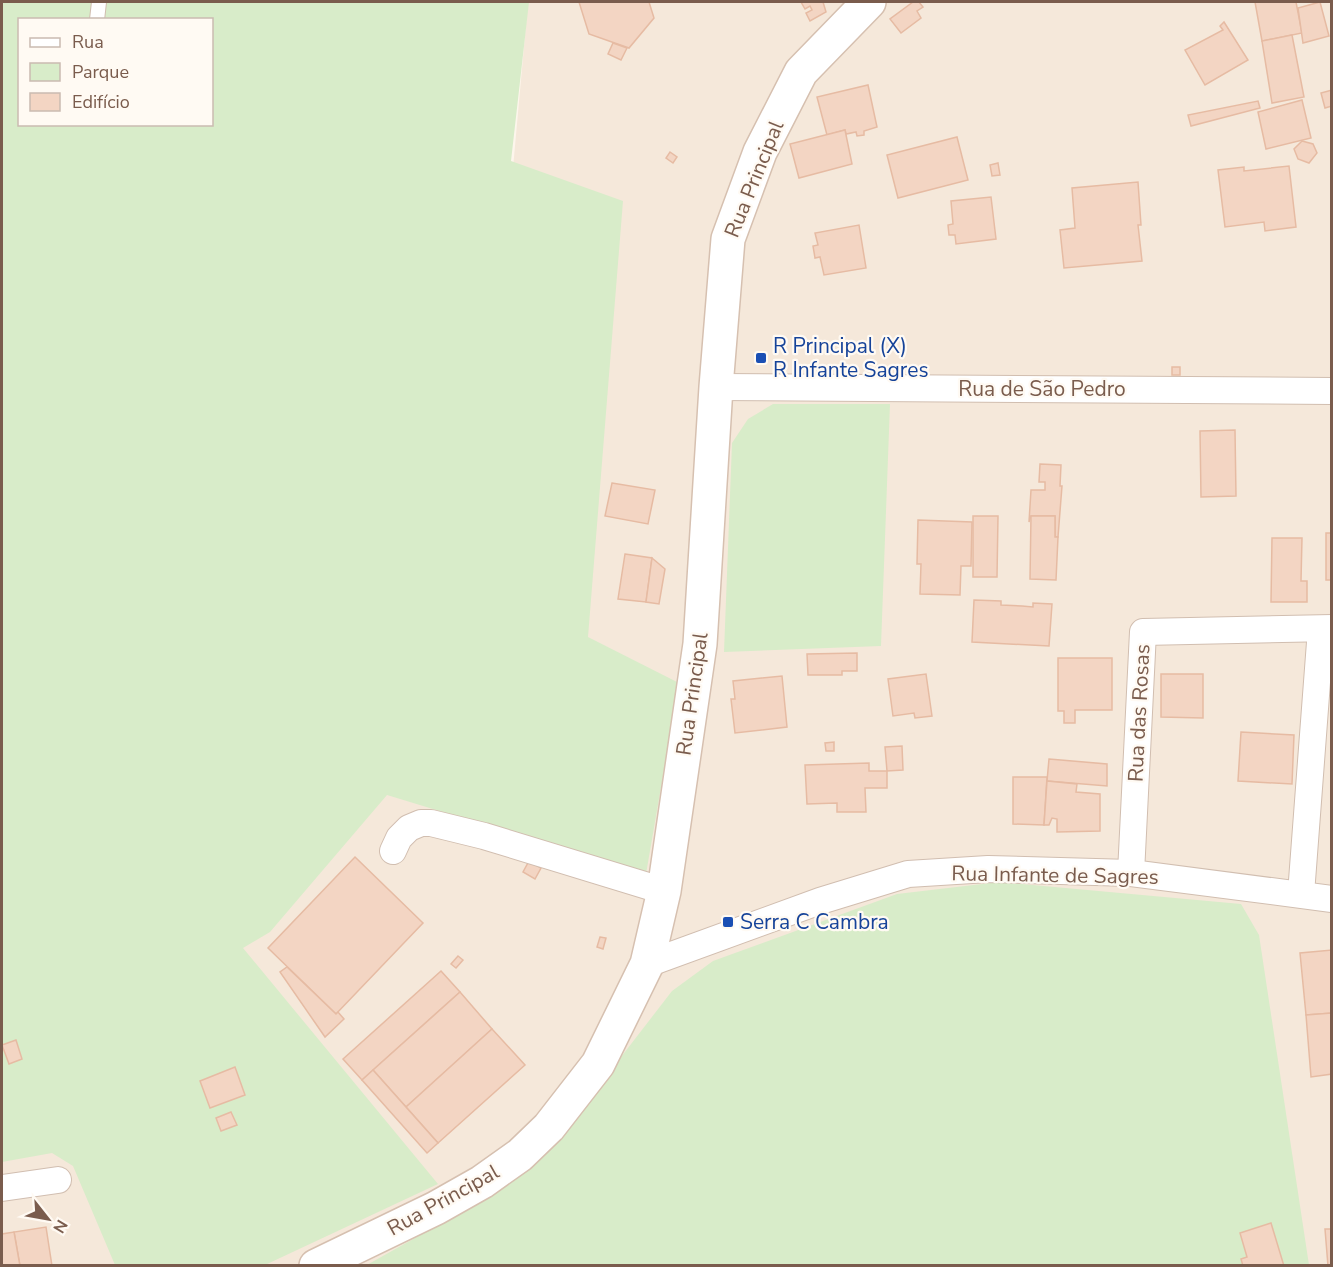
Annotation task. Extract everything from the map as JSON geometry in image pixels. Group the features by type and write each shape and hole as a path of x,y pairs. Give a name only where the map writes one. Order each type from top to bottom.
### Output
{"street":[{"name":"Rua Principal","path":"316,1266 436,1208 482,1182 520,1155 549,1127 598,1064 647,964 663,891 700,644 728,239 760,152 801,72 869,2"},
{"name":"Rua de São Pedro","path":"716,387 1332,391"},
{"path":"1301,894 1326,629"},
{"name":"Rua das Rosas","path":"1131,873 1143,632 1326,629"},
{"path":"393,851 399,838 409,828 421,823 431,823 484,836 663,891"},
{"name":"Rua Infante de Sagres","path":"647,964 820,901 908,874 988,869 1131,873 1332,899"},
{"path":"2,1188 58,1180"}],"lane":[{"path":"98,18 99,2"}],"shaded area":[{"path":"528,2 1331,2 1331,1265 2,1266 2,1030 486,467"}],"green space":[{"path":"2,2 529,2 511,161 623,201 588,637 679,683 646,874 387,795 270,932 243,948 438,1184 265,1265 115,1265 73,1166 52,1153 2,1162"},
{"path":"773,404 890,404 881,646 724,652 732,443 748,419"},
{"path":"999,882 1241,904 1259,935 1309,1265 365,1266 499,1191 560,1136 672,991 713,961 897,894"}],"building":[{"path":"579,2 649,2 654,18 629,48 589,34"},
{"path":"801,2 823,2 826,12 810,21 806,13 812,10 810,6 805,9"},
{"path":"913,2 919,2 923,7 917,11 921,18 901,33 890,19"},
{"path":"1255,2 1296,2 1302,33 1262,41"},
{"path":"1320,2 1329,36 1303,43 1298,8"},
{"path":"1224,22 1248,60 1205,85 1185,50 1223,30 1220,26"},
{"path":"1292,35 1304,97 1272,103 1262,41"},
{"path":"613,43 627,48 621,60 608,54"},
{"path":"868,85 877,127 864,131 864,135 857,136 856,132 846,134 845,130 827,135 817,97"},
{"path":"1332,90 1332,106 1325,108 1321,93"},
{"path":"1302,100 1311,138 1266,149 1258,112"},
{"path":"1258,101 1260,108 1191,126 1188,115"},
{"path":"845,130 852,164 799,178 790,144"},
{"path":"957,137 968,180 898,198 887,155"},
{"path":"1302,141 1313,144 1317,153 1309,163 1298,159 1294,149"},
{"path":"670,152 677,157 673,163 666,158"},
{"path":"998,163 1000,175 992,176 990,165"},
{"path":"1289,166 1296,227 1265,231 1264,222 1225,227 1218,170 1244,167 1244,171"},
{"path":"1138,182 1141,225 1138,225 1142,261 1064,268 1060,230 1075,228 1072,188"},
{"path":"991,197 996,239 956,244 955,235 949,235 948,225 953,224 951,201"},
{"path":"859,225 866,268 824,275 820,257 815,258 813,246 818,245 815,233"},
{"path":"1172,367 1180,367 1180,375 1172,375"},
{"path":"1235,430 1236,496 1201,497 1200,431"},
{"path":"1040,464 1061,465 1060,486 1062,486 1058,537 1055,537 1055,516 1031,516 1029,522 1031,490 1045,490 1045,482 1039,482"},
{"path":"612,483 655,490 648,524 605,516"},
{"path":"973,516 998,516 997,577 973,577"},
{"path":"1031,516 1055,516 1055,537 1058,537 1056,580 1030,579"},
{"path":"918,520 972,522 971,566 961,566 960,595 920,594 921,564 917,564"},
{"path":"1326,533 1332,533 1332,580 1326,580"},
{"path":"1272,538 1302,538 1301,581 1307,581 1307,602 1271,602"},
{"path":"625,554 652,558 646,602 618,599"},
{"path":"652,558 665,569 659,604 646,602"},
{"path":"974,600 1001,601 1001,605 1033,607 1033,603 1052,604 1049,646 972,642"},
{"path":"857,653 857,671 842,671 842,675 808,675 807,654"},
{"path":"1058,658 1112,658 1112,710 1075,710 1075,723 1064,723 1064,711 1058,711"},
{"path":"926,674 932,716 915,718 914,713 893,716 888,679"},
{"path":"1161,674 1203,674 1203,718 1161,717"},
{"path":"782,676 787,727 735,733 731,699 735,699 733,681"},
{"path":"1241,732 1294,735 1292,784 1238,781"},
{"path":"834,742 834,751 826,751 825,743"},
{"path":"902,746 903,770 887,771 885,747"},
{"path":"1049,759 1107,764 1107,786 1047,781"},
{"path":"869,763 869,771 887,771 887,788 865,788 866,812 837,812 837,803 807,804 805,765"},
{"path":"1013,777 1047,777 1044,825 1013,824"},
{"path":"1047,781 1077,784 1076,792 1100,794 1100,831 1057,832 1057,819 1052,818 1049,825 1044,825"},
{"path":"355,857 423,923 336,1014 268,948"},
{"path":"529,861 541,868 535,879 523,872"},
{"path":"600,937 606,938 603,949 597,947"},
{"path":"1332,950 1332,1013 1306,1015 1300,953"},
{"path":"458,956 463,960 456,968 451,964"},
{"path":"287,967 344,1019 325,1037 280,972"},
{"path":"441,971 460,992 362,1080 343,1059"},
{"path":"460,992 492,1029 406,1107 373,1070"},
{"path":"1332,1013 1332,1074 1311,1077 1306,1015"},
{"path":"492,1029 525,1065 438,1143 406,1107"},
{"path":"16,1040 22,1059 9,1064 2,1045"},
{"path":"235,1067 245,1095 210,1108 200,1081"},
{"path":"373,1070 438,1143 427,1153 362,1080"},
{"path":"231,1112 237,1125 221,1131 216,1118"},
{"path":"1271,1223 1284,1266 1243,1266 1241,1259 1247,1257 1240,1233"},
{"path":"46,1227 52,1266 20,1266 14,1232"},
{"path":"1325,1229 1332,1229 1332,1266 1328,1266"},
{"path":"14,1232 20,1266 2,1266 2,1234"}],"place":[{"name":"R Principal (X) R Infante Sagres","path":"761,358"},
{"name":"Serra C Cambra","path":"728,922"}]}
